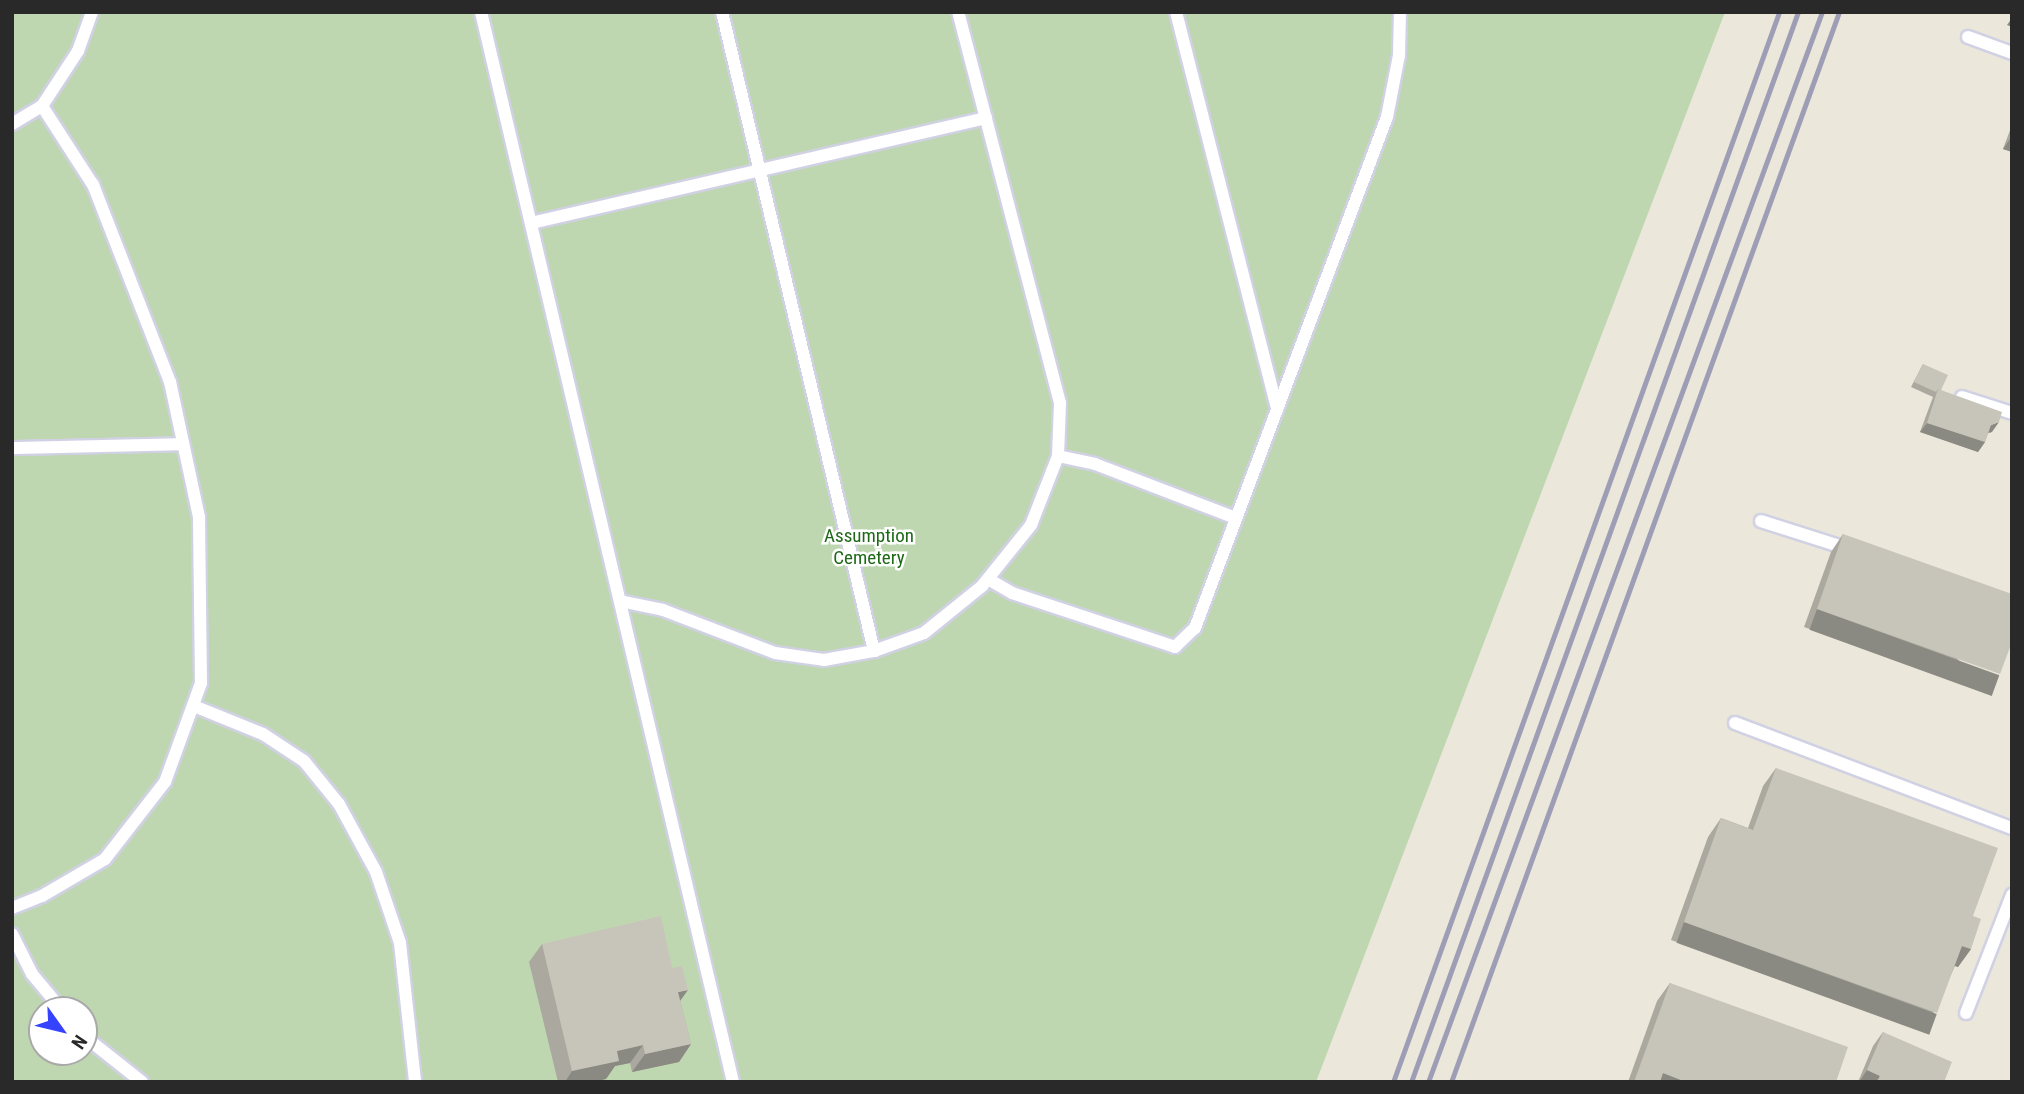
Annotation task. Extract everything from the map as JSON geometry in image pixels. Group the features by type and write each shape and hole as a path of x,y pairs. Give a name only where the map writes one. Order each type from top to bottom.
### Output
{"lane":[{"path":"12,124 42,106 78,51 92,12"},
{"path":"481,12 733,1082"},
{"path":"722,12 874,651"},
{"path":"620,601 663,610 775,653 824,660 874,651 924,633 988,579 1031,525 1058,456 1060,403 958,12"},
{"path":"1176,12 1277,409"},
{"path":"988,579 1012,593 1175,647 1195,628 1387,117 1399,55 1400,12"},
{"path":"1968,37 2012,53"},
{"path":"12,908 105,859 166,782 201,683 199,517 170,382 125,260 93,185 42,106"},
{"path":"531,223 986,118"},
{"path":"1962,397 2012,413"},
{"path":"12,448 183,444"},
{"path":"1058,456 1095,464 1236,518"},
{"path":"1761,521 1861,553"},
{"path":"194,706 263,734 304,761 339,804 376,872 400,943 415,1082"},
{"path":"1735,723 2012,828"},
{"path":"1966,1013 2012,895"},
{"path":"12,933 32,974 50,996"},
{"path":"98,1047 142,1082"}],"green space":[{"name":"Assumption Cemetery","path":"12,12 1725,12 1316,1082 12,1082"}],"building":[{"path":"1923,364 1948,375 1941,390 1936,392 1914,382"},
{"path":"1938,389 2002,412 1999,422 1991,425 1985,442 1927,423"},
{"path":"1843,534 2012,594 2012,642 2000,674 1817,609"},
{"path":"1776,768 1998,848 1973,916 1981,919 1971,949 1962,946 1937,1013 1684,922 1721,818 1753,830"},
{"path":"661,916 672,968 682,966 688,990 678,992 691,1044 645,1054 643,1045 617,1051 619,1061 572,1071 542,944"},
{"path":"1670,983 1848,1047 1836,1082 1686,1082 1663,1073 1660,1082 1634,1082"},
{"path":"1883,1032 1952,1062 1944,1082 1877,1082 1880,1076 1867,1070"}],"railway":[{"path":"1393,1082 1779,12"},
{"path":"1411,1082 1798,12"},
{"path":"1428,1082 1822,12"},
{"path":"1451,1082 1839,12"}]}
